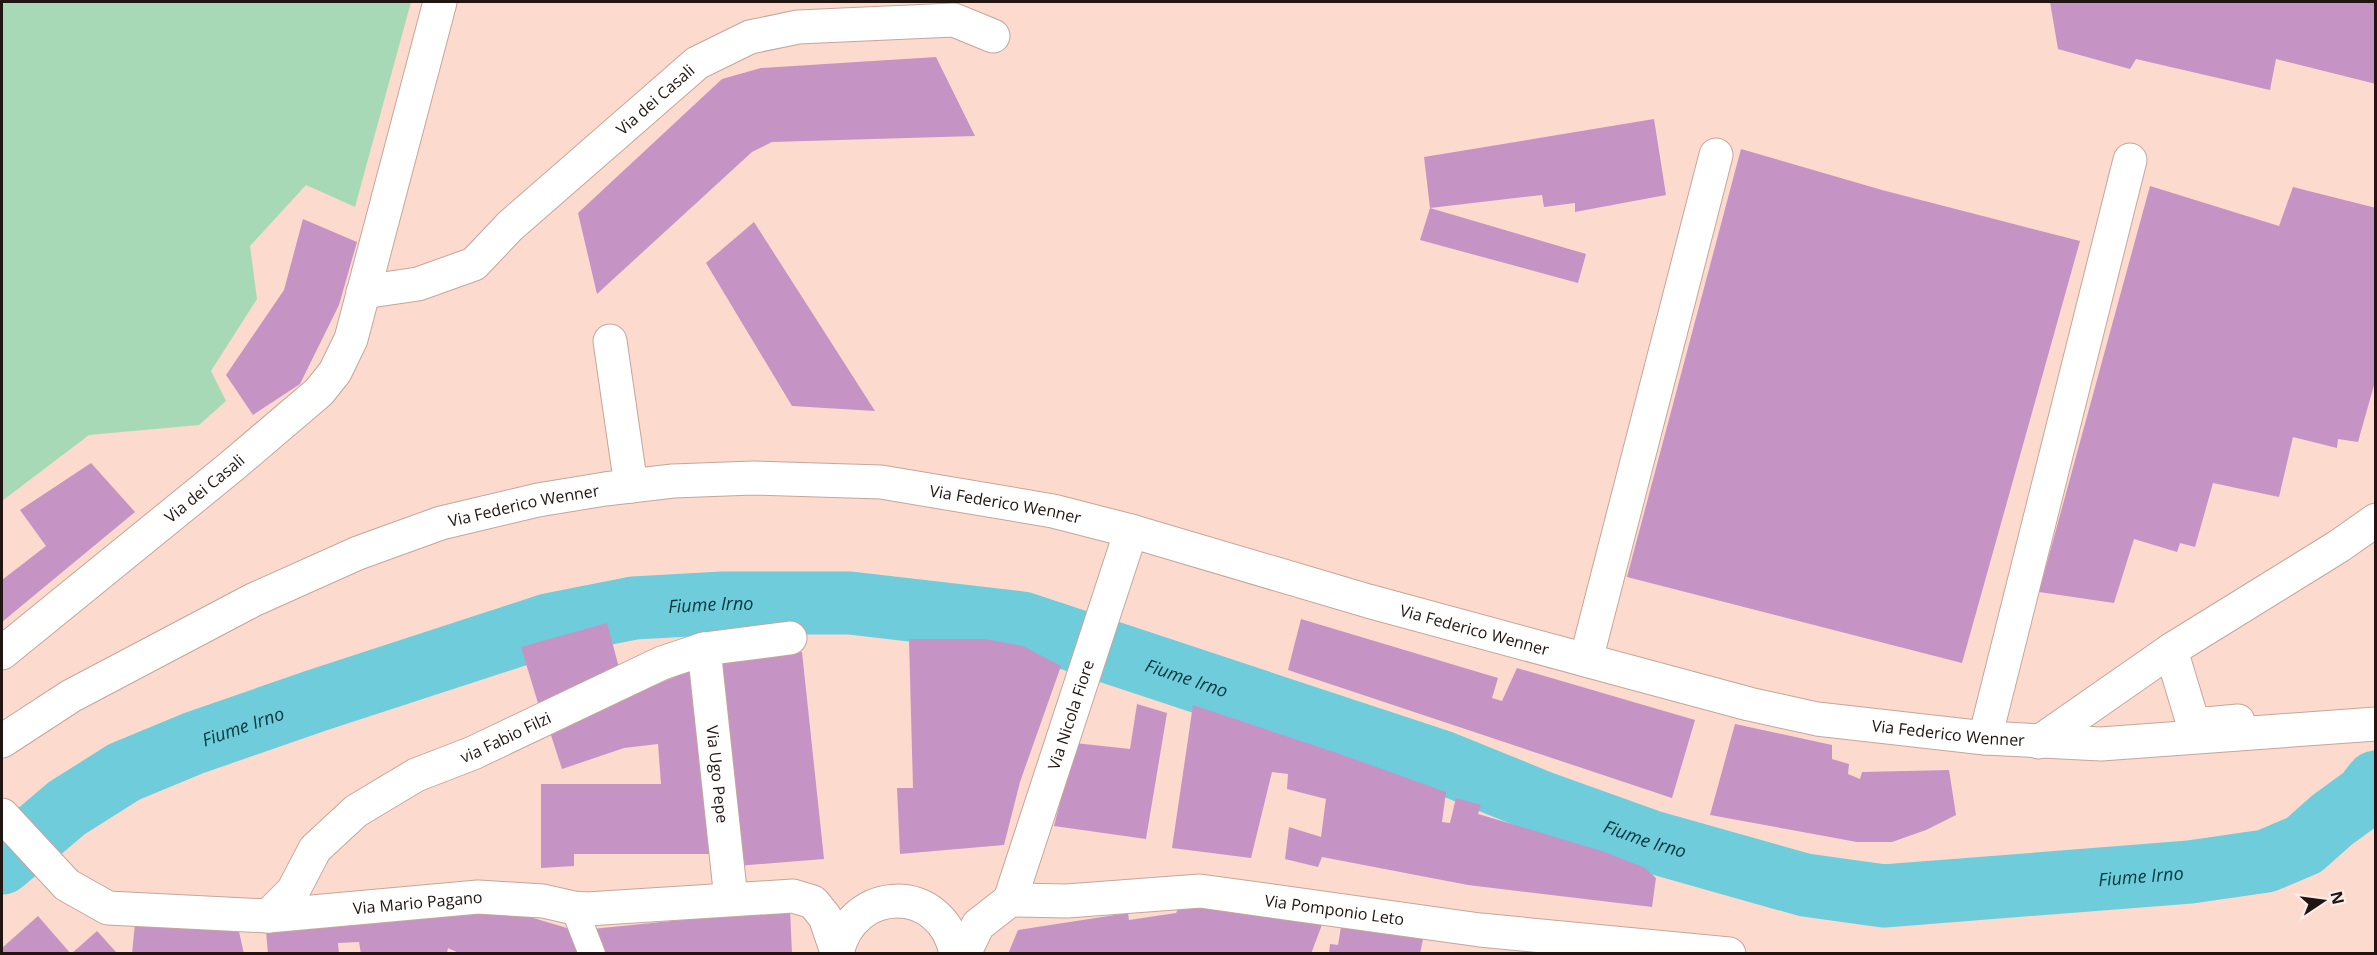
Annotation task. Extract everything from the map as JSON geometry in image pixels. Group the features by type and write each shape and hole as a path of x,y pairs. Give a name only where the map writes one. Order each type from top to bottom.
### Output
{"street":[{"name":"Via dei Casali","path":"2,652 232,466 319,392 335,372 351,339 440,2"},
{"name":"Via dei Casali","path":"363,292 417,284 474,264 510,225 697,63 750,37 798,27 954,20 993,36"},
{"path":"1586,660 1716,155"},
{"path":"1985,738 2130,160"},
{"path":"610,342 631,486"},
{"name":"Via Federico Wenner","path":"2,741 71,696 253,600 358,554 441,523 538,500 631,486 753,478 881,482 1010,503 1131,531 1368,601 1749,704 1817,719 1985,738 2101,744 2376,724"},
{"name":"Via Federico Wenner","path":"2039,742 2171,650 2339,546 2376,520"},
{"name":"Via Nicola Fiore","path":"1010,900 1131,531"},
{"name":"via Fabio Filzi","path":"268,916 293,891 315,849 356,811 416,775 483,748 662,663 704,649 790,638"},
{"name":"Via Ugo Pepe","path":"704,649 731,899"},
{"name":"Via Federico Wenner","path":"2171,650 2192,720 2206,724 2287,715 2340,726"},
{"name":"Via Mario Pagano","path":"2,815 67,885 108,908 268,916 478,897 543,902 574,908 628,908 793,896 813,902 825,917 837,953"},
{"name":"Via Pomponio Leto","path":"1010,900 1067,901 1200,891 1480,930 1729,954"},
{"path":"837,953 852,921 865,910 880,903 898,900 914,903 930,910 943,921 952,936 957,954"},
{"path":"964,954 978,925 1010,900"},
{"path":"574,908 592,954"}],"green space":[{"path":"2,2 411,2 355,207 306,185 250,246 257,299 211,371 226,401 199,425 89,435 2,501"}],"building":[{"path":"2050,2 2376,2 2376,84 2276,59 2270,90 2136,59 2130,69 2058,49"},
{"path":"936,57 975,136 772,142 752,152 597,294 578,213 722,79 761,68"},
{"path":"1654,119 1666,195 1575,212 1575,203 1544,207 1542,195 1430,208 1424,157"},
{"path":"1741,149 1882,190 2080,241 1962,663 1627,577"},
{"path":"2150,186 2279,226 2293,187 2376,208 2376,378 2358,442 2338,439 2337,448 2293,437 2279,497 2213,483 2195,547 2180,543 2177,552 2134,539 2114,603 2039,592"},
{"path":"1430,208 1586,254 1578,283 1420,240"},
{"path":"303,219 357,242 339,305 300,384 253,415 226,375 284,290"},
{"path":"754,222 875,411 792,406 706,263"},
{"path":"91,463 135,512 2,622 2,580 46,546 20,510"},
{"path":"1301,619 1498,678 1492,698 1502,701 1517,668 1695,720 1672,798 1288,670"},
{"path":"607,623 621,675 538,703 521,647"},
{"path":"909,639 985,639 1023,646 1061,666 1020,782 1004,845 900,854 897,788 913,788"},
{"path":"802,652 824,859 736,866 722,660"},
{"path":"701,666 720,854 574,854 574,866 541,868 541,784 661,784 658,744 624,748 562,769 549,729"},
{"path":"1137,704 1167,713 1146,839 1054,826 1075,743 1130,749"},
{"path":"1193,705 1446,792 1442,822 1450,823 1456,798 1481,805 1478,814 1605,852 1645,868 1656,878 1652,907 1468,885 1322,857 1318,867 1285,859 1289,827 1321,837 1326,799 1287,789 1288,774 1272,772 1251,858 1172,848"},
{"path":"1735,724 1832,745 1832,759 1849,764 1848,774 1860,779 1862,772 1949,770 1956,815 1926,830 1892,842 1857,842 1710,815"},
{"path":"1180,905 1323,922 1311,954 1008,954 1018,930 1128,913 1129,920 1176,913"},
{"path":"500,908 577,931 584,954 461,954 448,948 447,953 441,954 361,954 359,942 338,943 339,954 268,954 266,931"},
{"path":"790,909 792,954 600,954 592,929"},
{"path":"38,916 71,954 2,954 2,948"},
{"path":"1342,921 1423,939 1420,954 1329,954 1330,944 1338,945"},
{"path":"135,923 238,927 244,954 132,954"},
{"path":"97,931 116,952 115,954 71,954"}],"waterway":[{"name":"Fiume Irno","path":"2,863 67,808 124,772 194,743 548,625 634,608 723,603 850,603 1022,623 1442,762 1543,803 1649,841 1805,885 1884,896 2190,872 2266,861 2304,845 2332,820 2365,796 2376,782"}]}
